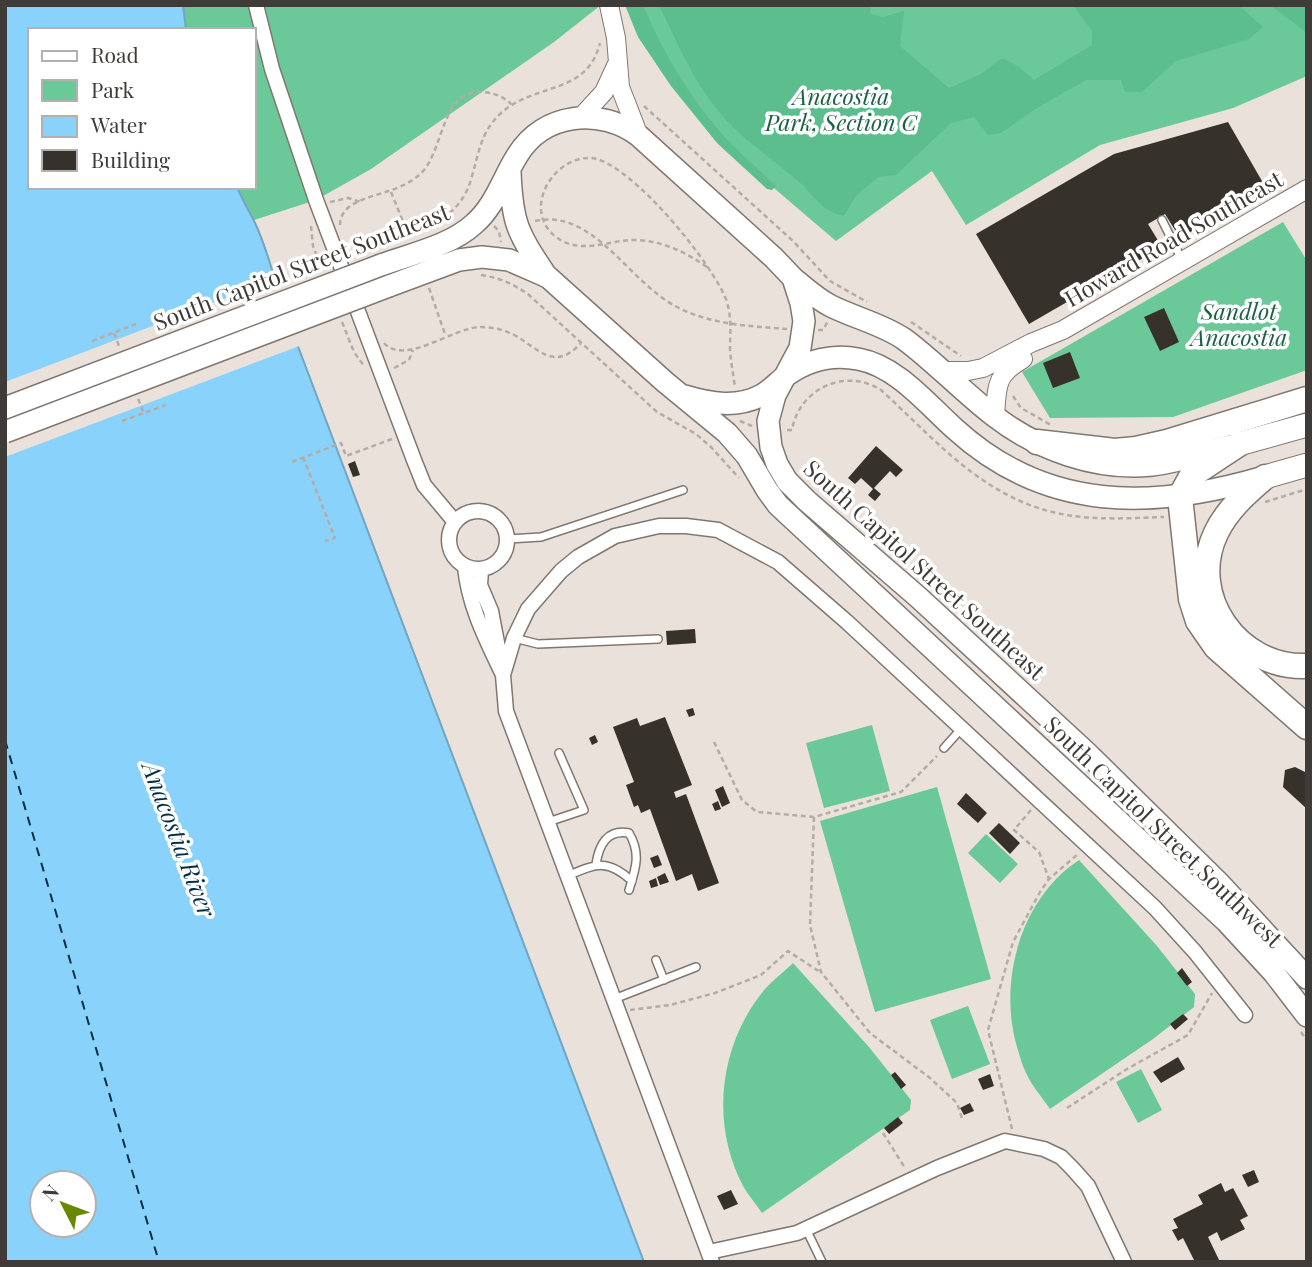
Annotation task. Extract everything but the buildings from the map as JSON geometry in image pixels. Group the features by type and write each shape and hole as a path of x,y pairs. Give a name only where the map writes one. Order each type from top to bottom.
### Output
{"highway":[{"path":"1037,442 1115,451 1136,449 1167,442 1307,398"},
{"path":"1307,425 1239,444 1192,475 1180,497 1188,588 1203,630 1230,662 1307,727"},
{"path":"1307,465 1265,477 1240,499 1216,533 1208,560 1210,593 1222,622 1243,646 1270,661 1307,666"}],"main road":[{"name":"South Capitol Street Southeast","path":"5,408 383,255 453,239 467,230 489,208 517,154 532,137 560,122 581,117 599,117 617,122 639,136 793,278 801,303 804,330 800,348 771,405 768,428 777,464 792,488 918,597 1087,753 1217,882 1307,978"},
{"path":"510,170 512,210 516,227 548,277"},
{"name":"South Capitol Street Southwest","path":"5,432 459,260 482,257 509,260 548,277 727,433 741,448 778,505 1232,927 1269,966 1307,1016"},
{"path":"793,278 828,305 896,334 995,417 1037,442 1082,458 1140,466 1166,463 1239,444"},
{"path":"680,394 708,402 738,403 762,395 804,365 821,359 840,357 869,362 895,375 973,445 1000,463 1057,488 1087,496 1124,499 1180,497 1265,477"}],"street":[{"path":"256,5 270,62 316,200 414,460 424,485 455,522"},
{"path":"609,5 615,26 622,95 639,136"},
{"path":"581,117 604,92 618,62"},
{"name":"Howard Road Southeast","path":"995,417 998,383 1003,373 1063,330 1307,188"},
{"name":"Howard Road Southeast","path":"943,371 983,368 1031,342 1063,330"},
{"path":"470,512 487,512 502,522 508,539 503,556 490,567 481,570 465,567 457,560 451,552 449,541 455,522 470,512"},
{"path":"503,675 514,638 528,609 561,571 597,545 615,536 659,526 718,530 778,562 962,728 1155,908 1195,952 1245,1015"},
{"path":"465,567 467,590 476,617 503,675"},
{"path":"481,570 480,585 491,611 503,675 506,711 711,1257 797,1233 911,1180 1005,1141 1044,1149 1061,1157 1072,1168 1088,1186 1124,1262"}],"lane":[{"path":"1162,220 1183,260"},
{"path":"508,539 541,537 683,490"},
{"path":"514,638 538,644 658,639"},
{"path":"944,748 962,728"},
{"path":"547,822 584,810 559,753"},
{"path":"596,864 604,841 613,834 629,833 636,845 638,857 629,890"},
{"path":"567,876 596,864 619,869 632,881"},
{"path":"656,960 664,980"},
{"path":"614,999 696,967"},
{"path":"806,1228 822,1262"}],"path":[{"path":"383,255 409,236 444,218 463,197 472,178 478,146 495,119 519,100 578,78 594,59 601,40"},
{"path":"640,100 793,241 830,281 866,302"},
{"path":"707,267 681,250 657,243 627,241 588,247 568,243 552,234 544,219 542,194 551,177 564,165 588,158 614,167 653,202 694,248 707,267 722,290 733,325 730,345 734,383"},
{"path":"391,192 409,236"},
{"path":"326,205 342,198 361,202"},
{"path":"531,222 544,219 575,224 604,245 657,295 692,314 733,325 789,329"},
{"path":"493,225 499,231 501,245"},
{"path":"479,275 499,278 529,295 657,412 696,434 717,452"},
{"path":"429,288 446,336"},
{"path":"903,318 964,357"},
{"path":"817,330 823,330 829,320"},
{"path":"92,341 136,324"},
{"path":"114,333 119,346"},
{"path":"387,370 405,363 412,356 413,349"},
{"path":"1012,389 1014,400 1021,408 1061,429"},
{"path":"138,398 144,413"},
{"path":"122,421 166,405"},
{"path":"734,427 741,420 756,428"},
{"path":"292,462 341,443 345,456 405,434"},
{"path":"303,457 335,538 325,541"},
{"path":"1258,506 1277,497 1307,489"},
{"path":"714,742 742,800 757,812 814,817 901,792 944,748"},
{"path":"1031,806 1033,808 1014,830 1039,852 1049,880"},
{"path":"814,817 810,925 821,972"},
{"path":"1014,1143 1007,1099 988,1030 1013,942 1040,892 1049,880 1080,852 1074,847"},
{"path":"627,1011 670,1005 715,993 761,975 788,951 821,972 870,1033 930,1078 957,1103 962,1118"},
{"path":"1067,1108 1127,1069 1188,1035 1213,991"},
{"path":"883,1133 911,1180"}],"green space":[{"path":"183,5 601,5 554,42 371,169 316,200 254,220 244,207 238,189 256,189 256,28 186,28"},
{"path":"625,5 643,5 657,36 691,94 726,138 776,186 772,190 767,189 717,143 671,86 638,37"},
{"name":"Anacostia Park, Section C","path":"635,5 1307,5 1307,76 1233,108 1100,145 966,225 932,171 836,241 768,183 694,107"},
{"path":"659,5 870,5 871,14 883,17 904,11 900,46 949,88 981,74 1002,58 1018,66 1034,80 1092,45 1092,31 1073,5 1238,5 1263,27 1249,39 1176,61 1142,92 1125,92 1121,80 1086,80 1037,108 1001,133 988,135 974,117 951,123 896,175 878,177 856,196 844,216 823,207 798,181 747,140 719,112 690,68"},
{"path":"1270,5 1307,5 1307,33"},
{"name":"Sandlot Anacostia","path":"1283,222 1307,261 1307,370 1173,417 1050,418 1022,372"},
{"path":"872,725 890,791 824,808 806,743"},
{"path":"937,787 991,979 875,1012 820,821"},
{"path":"986,834 1018,864 1000,883 968,853"},
{"path":"1079,860 1157,946 1195,994 1194,1007 1153,1039 1050,1109 1028,1078 1017,1047 1010,996 1013,970 1028,919 1059,877"},
{"path":"793,963 869,1047 911,1100 910,1110 762,1213 743,1186 733,1162 723,1110 724,1084 729,1059 749,1011 765,989"},
{"path":"968,1006 990,1064 952,1079 930,1020"},
{"path":"1141,1069 1162,1110 1138,1123 1116,1082"}],"water":[{"name":"Anacostia River","path":"5,5 183,5 186,28 28,28 28,189 238,189 263,242 282,304 644,1262 5,1262"}],"pier":[{"path":"279,278 302,345 5,457 5,382"}],"ferry route":[{"path":"5,740 159,1262"}]}
